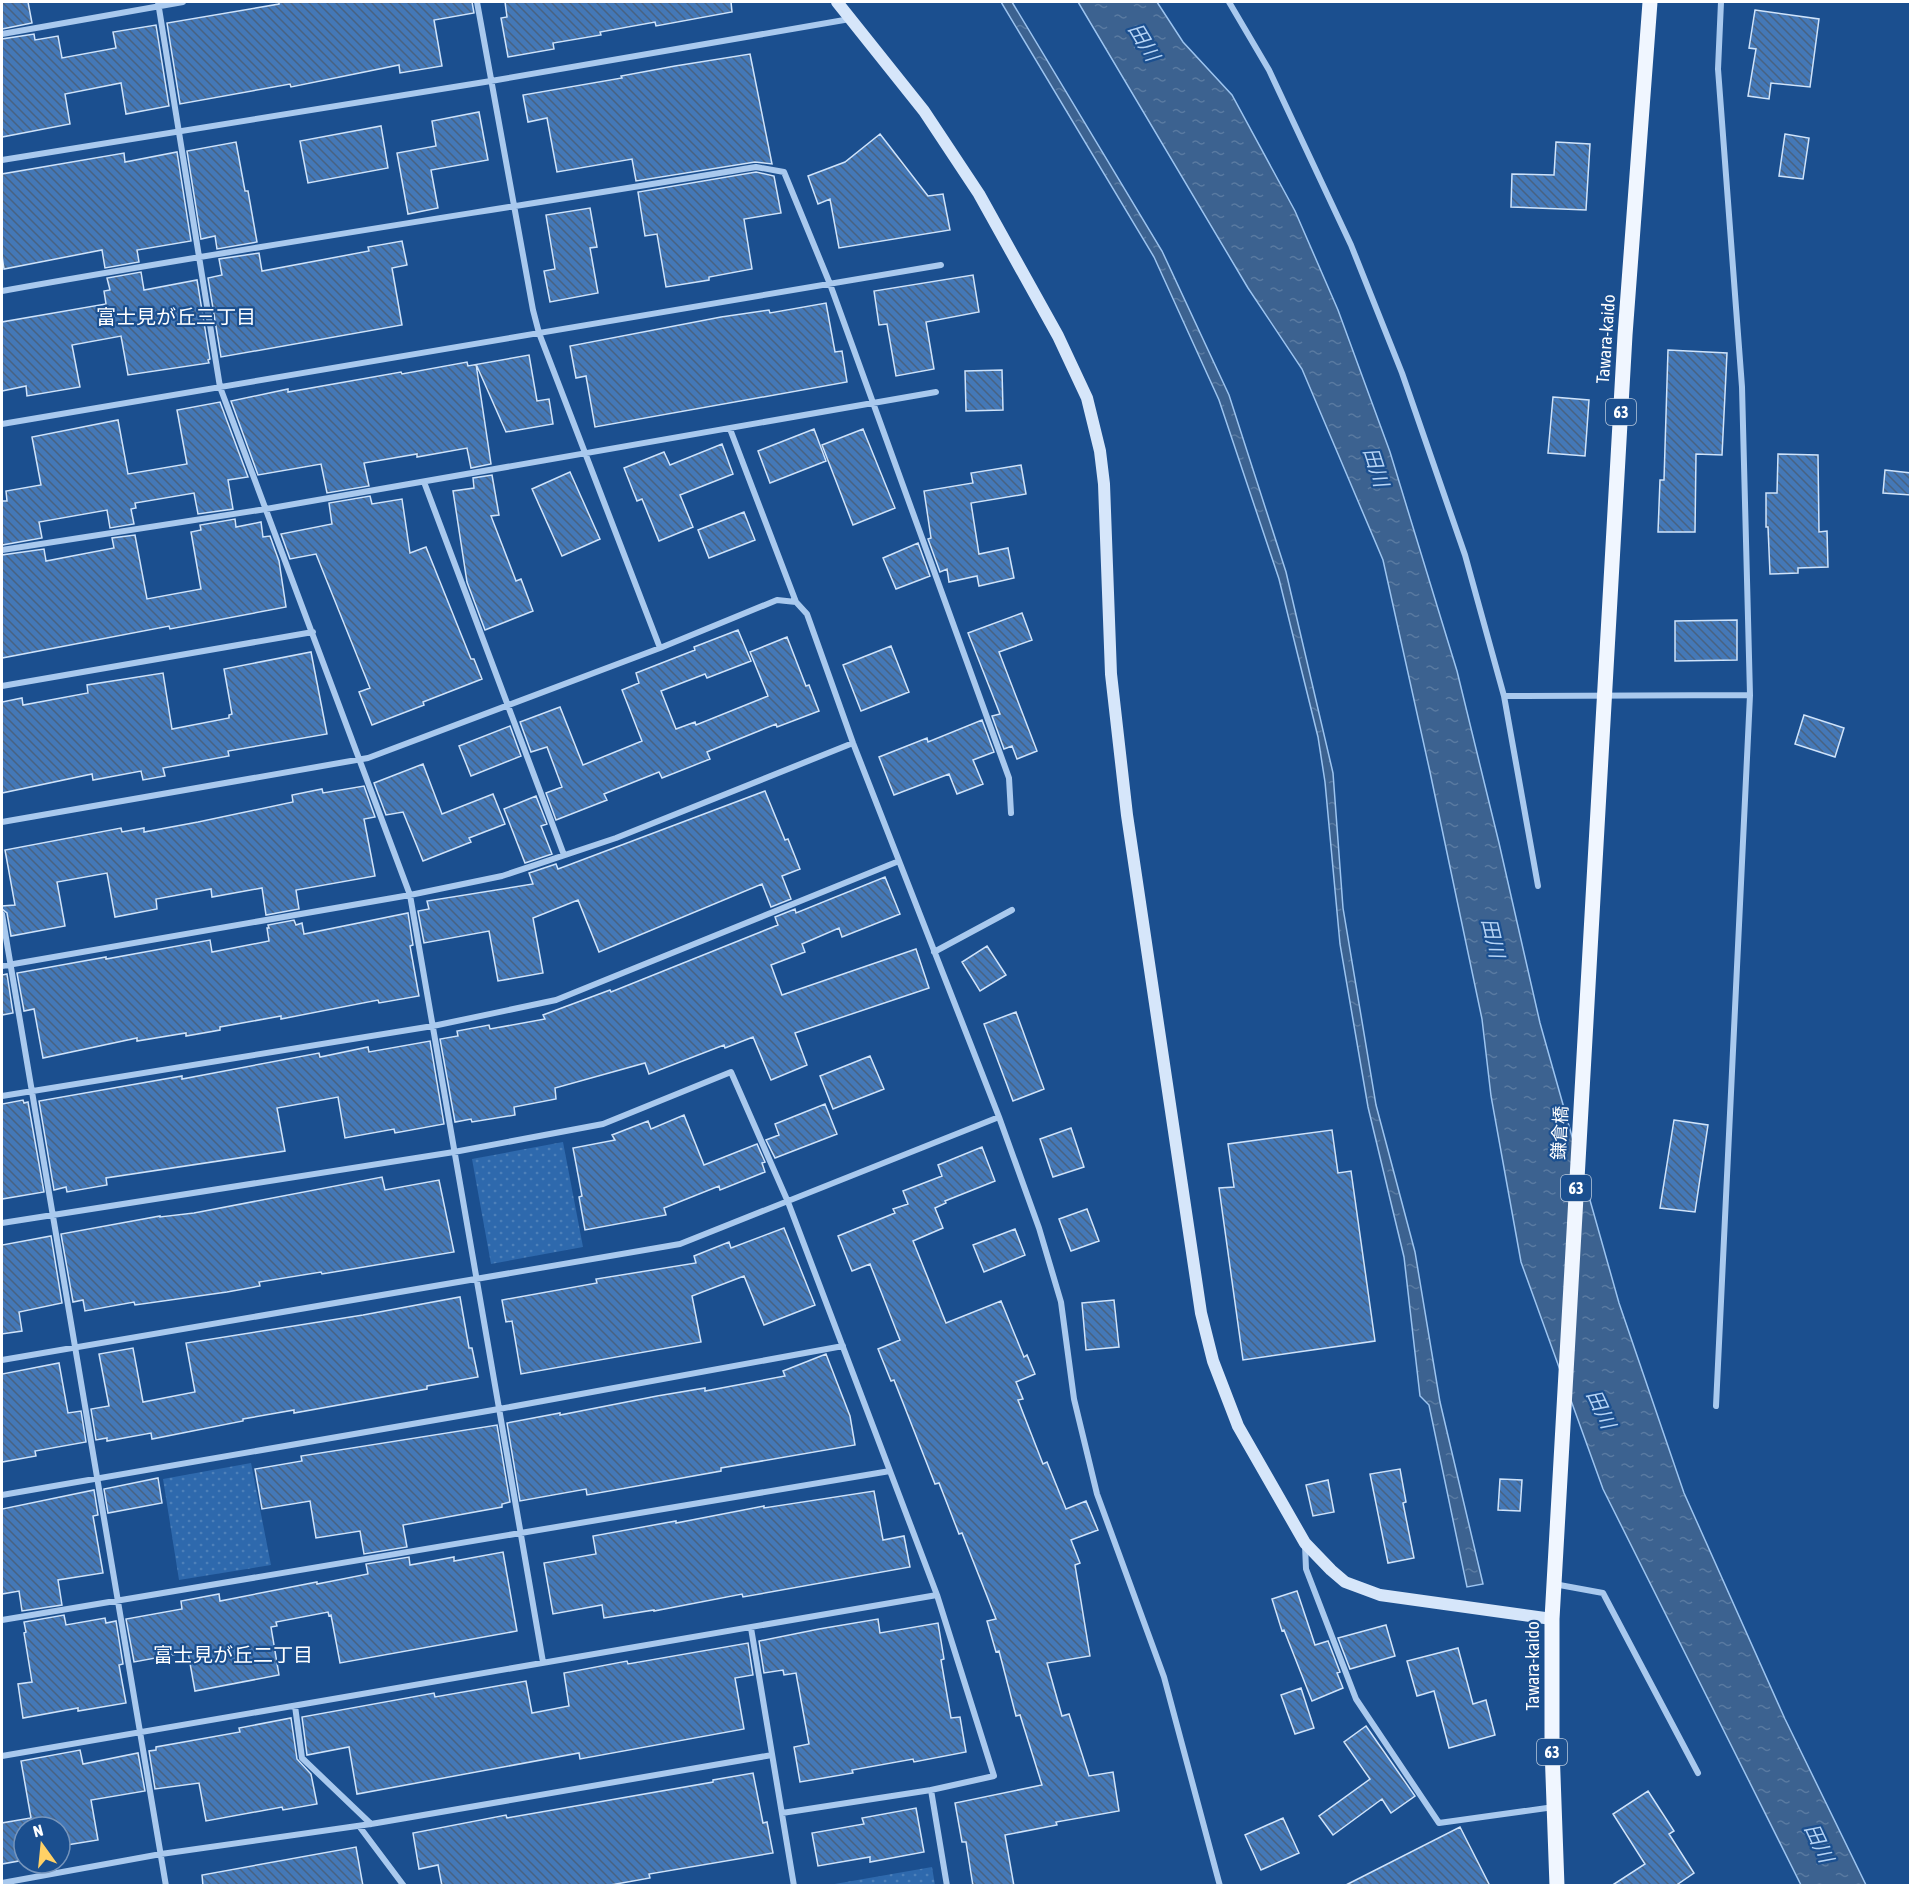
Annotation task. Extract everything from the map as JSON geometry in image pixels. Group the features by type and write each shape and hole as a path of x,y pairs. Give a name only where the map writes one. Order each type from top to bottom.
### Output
{"main road":[{"name":"Tawara-kaido","path":"1598,823 1625,335 1650,2"},
{"name":"鎌倉橋","path":"1555,1554 1598,823"},
{"name":"Tawara-kaido","path":"1555,1554 1552,1619 1557,1886"}],"street":[{"path":"2,34 158,3 183,2"},
{"path":"477,2 539,333 660,648"},
{"path":"837,2 924,111 979,194 1058,336 1087,398 1100,451 1104,484 1111,674 1126,815 1201,1313 1213,1361 1238,1426 1305,1543 1330,1570 1346,1582 1380,1595 1552,1619"},
{"path":"1229,2 1274,80 1351,245 1398,363 1465,555 1504,696 1538,885"},
{"path":"1716,1406 1750,695 1742,387 1718,69 1721,2"},
{"path":"158,3 220,387 410,895 543,1662"},
{"path":"2,160 491,81 850,19"},
{"path":"2,291 199,255 514,207 756,166 784,172 830,284 1009,778 1011,813"},
{"path":"2,424 941,265"},
{"path":"2,550 266,509 936,392"},
{"path":"730,429 796,602 807,614 853,743 999,1118 1038,1228 1061,1302 1074,1400 1097,1494 1164,1677 1220,1886"},
{"path":"424,482 564,855"},
{"path":"2,822 360,760 660,648 777,600 796,602"},
{"path":"2,686 313,632"},
{"path":"1504,696 1750,695"},
{"path":"2,966 410,895 502,876 616,838 853,743"},
{"path":"2,1096 433,1026 556,1000 899,861"},
{"path":"934,952 1012,910"},
{"path":"2,914 166,1886"},
{"path":"2,1223 454,1152 603,1124 731,1072 788,1202 937,1595 994,1776 931,1790 782,1813"},
{"path":"2,1360 680,1244 999,1118"},
{"path":"2,1495 499,1409 843,1346"},
{"path":"2,1620 890,1471"},
{"path":"1305,1543 1306,1569 1356,1699 1439,1823 1554,1807"},
{"path":"1554,1584 1603,1593 1698,1773"},
{"path":"2,1756 937,1595"},
{"path":"751,1628 793,1885"},
{"path":"295,1706 302,1758 371,1824"},
{"path":"2,1883 161,1854 359,1826 772,1755"},
{"path":"931,1790 947,1886"},
{"path":"359,1826 404,1886"}],"shaded area":[{"path":"563,1142 583,1247 491,1264 472,1159"},
{"path":"251,1463 271,1565 179,1580 163,1479"},
{"path":"932,1867 935,1885 829,1885"}],"water":[{"path":"1001,2 1012,2 1162,251 1229,395 1286,572 1333,773 1343,908 1376,1105 1415,1252 1440,1402 1483,1584 1467,1587 1429,1405 1420,1396 1404,1257 1368,1107 1340,944 1325,782 1318,737 1279,579 1219,400 1154,257"},
{"name":"田川","path":"1078,2 1157,2 1183,42 1232,95 1295,211 1338,310 1390,452 1457,671 1540,1023 1619,1303 1684,1493 1785,1719 1866,1885 1801,1885 1603,1489 1521,1262 1491,1096 1482,1019 1383,560 1302,369 1248,288"}],"building":[{"path":"2,2 28,2 32,23 2,29"},
{"path":"279,2 472,2 474,13 434,20 442,66 400,73 399,65 291,87 290,84 180,104 167,23 279,4"},
{"path":"505,2 731,2 732,12 656,26 655,22 600,32 601,35 553,43 554,49 508,57 501,18 507,17"},
{"path":"1755,10 1819,19 1810,87 1771,83 1769,99 1748,96 1756,49 1749,48"},
{"path":"156,25 169,106 126,114 121,83 65,94 70,124 2,137 2,39 34,34 35,40 58,36 62,58 116,48 113,32"},
{"path":"750,54 772,164 755,162 636,181 632,159 557,172 547,118 528,122 523,95"},
{"path":"479,112 488,160 431,170 438,208 408,214 397,153 436,146 432,121"},
{"path":"381,126 388,168 308,183 300,141"},
{"path":"880,134 928,196 943,194 950,230 839,248 830,199 818,204 808,176 845,162"},
{"path":"1785,134 1809,138 1803,179 1779,176"},
{"path":"236,142 257,242 217,249 215,236 201,239 187,151"},
{"path":"1556,142 1590,144 1586,210 1511,207 1512,174 1554,175"},
{"path":"177,152 191,241 137,250 139,262 105,268 102,250 4,269 2,174 124,153 125,162"},
{"path":"756,172 774,176 781,213 744,219 752,269 709,277 709,280 666,287 657,234 645,236 638,192"},
{"path":"590,208 597,247 590,248 598,293 550,302 544,271 555,269 546,215"},
{"path":"402,241 407,265 392,268 402,325 221,357 208,278 222,275 219,259 259,253 262,271 369,251 368,247"},
{"path":"141,272 144,290 197,280 209,363 128,375 121,336 72,345 80,387 27,396 26,386 2,391 2,322 106,304 104,291 110,290 107,278"},
{"path":"973,275 979,312 926,322 934,369 896,376 887,324 879,325 874,291"},
{"path":"826,303 835,352 842,351 847,382 595,427 586,376 576,378 570,346 721,317 769,310 770,313"},
{"path":"1668,350 1727,353 1722,455 1696,454 1695,532 1658,532 1660,480 1664,480"},
{"path":"529,355 537,401 549,399 553,424 506,432 476,365"},
{"path":"467,362 468,366 476,365 491,464 471,468 467,448 364,463 369,486 327,493 321,464 258,475 231,401 288,389 288,392"},
{"path":"1002,370 1003,410 966,411 965,371"},
{"path":"1553,397 1589,400 1585,456 1548,453"},
{"path":"220,402 248,477 228,480 233,509 198,514 194,493 135,503 136,508 131,509 134,524 110,528 107,510 39,522 42,538 2,545 2,501 7,501 6,491 41,485 32,437 118,420 128,474 187,464 177,410"},
{"path":"814,429 826,461 770,483 758,451"},
{"path":"863,429 895,508 853,525 822,445"},
{"path":"722,444 733,474 680,495 693,527 659,541 642,499 637,501 624,468 664,452 670,465"},
{"path":"1778,454 1818,455 1819,532 1827,531 1828,567 1798,568 1798,573 1770,574 1766,493 1777,493"},
{"path":"1021,465 1026,494 971,503 979,554 1008,548 1014,578 979,586 977,576 949,582 947,569 940,572 928,539 931,538 924,491 973,483 971,473"},
{"path":"1885,470 1911,473 1911,495 1883,493"},
{"path":"570,472 600,539 562,556 532,489"},
{"path":"492,475 499,515 491,516 516,581 521,579 533,611 485,630 467,582 453,491 474,488 473,478"},
{"path":"370,496 372,504 402,499 410,553 426,547 471,659 474,659 482,679 372,725 359,692 370,688 316,554 290,559 281,534 332,524 329,503"},
{"path":"744,512 755,540 709,558 698,530"},
{"path":"235,519 236,527 261,522 263,537 270,536 279,561 286,607 170,629 169,626 2,658 2,555 44,549 46,561 114,548 112,538 135,535 147,599 201,589 191,532 201,530 200,525"},
{"path":"918,543 930,576 896,589 883,558"},
{"path":"1022,613 1032,640 999,652 1037,751 1017,759 1012,746 1004,749 992,716 1000,714 968,633"},
{"path":"1737,620 1737,660 1675,661 1675,621"},
{"path":"738,630 751,661 707,678 705,674 661,691 676,729 695,722 696,725 768,696 750,652 787,637 806,686 809,685 819,711 777,727 776,724 707,752 710,759 662,778 659,772 604,794 607,800 556,820 546,793 562,787 547,747 531,752 520,722 560,707 583,765 642,741 622,690 639,683 636,673"},
{"path":"891,646 909,692 861,711 843,665"},
{"path":"311,652 327,734 228,751 229,756 163,768 165,776 143,780 141,771 93,780 92,774 2,793 2,702 22,698 23,705 88,693 87,685 163,673 172,729 229,718 232,714 224,669"},
{"path":"1804,715 1844,728 1835,757 1795,744"},
{"path":"982,720 994,752 973,760 983,784 957,794 949,774 894,795 879,757 927,738 928,742"},
{"path":"510,726 521,756 471,776 459,746"},
{"path":"423,764 442,814 493,794 505,824 469,838 471,842 423,861 403,812 386,815 374,783"},
{"path":"364,786 375,817 364,819 375,876 296,890 299,909 266,915 262,888 212,897 211,889 156,899 157,909 115,917 107,873 57,882 65,926 11,936 7,913 2,909 2,906 15,905 5,850 121,828 122,832 144,828 144,832 293,802 292,795 322,789 323,793"},
{"path":"765,791 785,840 788,839 800,869 782,876 791,899 771,907 762,884 599,952 578,900 533,918 543,973 498,981 489,931 424,943 418,911 429,909 427,901 533,884 529,873 556,864 558,869"},
{"path":"536,796 547,824 541,826 552,854 525,863 504,809"},
{"path":"885,877 900,914 842,937 839,928 802,944 805,952 771,965 782,995 916,949 929,988 795,1033 807,1065 771,1080 753,1037 725,1048 724,1045 649,1074 645,1063 555,1088 556,1099 514,1107 515,1115 472,1122 471,1119 455,1122 440,1039 458,1036 457,1031 489,1025 490,1029 545,1019 543,1015 610,990 611,992 778,925 775,917 795,909 796,913"},
{"path":"408,913 413,945 410,946 419,996 379,1003 378,1000 281,1019 281,1016 220,1027 220,1030 186,1036 186,1033 137,1041 137,1038 43,1058 34,1009 24,1011 17,973 210,940 212,952 269,941 268,925 294,920 296,925 302,923 304,934"},
{"path":"987,946 1006,975 980,991 962,962"},
{"path":"7,974 13,1013 2,1015 2,975"},
{"path":"1016,1012 1044,1089 1013,1101 984,1024"},
{"path":"430,1041 444,1124 395,1133 394,1129 345,1138 338,1097 277,1108 285,1151 106,1178 107,1185 67,1192 66,1187 54,1190 39,1101 182,1076 182,1079 319,1053 320,1057 368,1047 369,1052"},
{"path":"870,1056 884,1089 833,1109 820,1076"},
{"path":"23,1100 24,1103 28,1102 44,1192 2,1199 2,1104"},
{"path":"825,1104 837,1134 775,1158 766,1140 779,1135 775,1124"},
{"path":"684,1115 704,1165 757,1144 765,1162 762,1163 765,1172 720,1190 719,1186 664,1208 666,1215 585,1230 579,1197 582,1196 573,1148 615,1140 612,1135 648,1121 651,1129"},
{"path":"1674,1120 1708,1125 1695,1212 1660,1208"},
{"path":"1071,1128 1084,1167 1053,1177 1040,1139"},
{"path":"1332,1130 1338,1173 1351,1171 1375,1341 1243,1360 1219,1188 1234,1187 1228,1144"},
{"path":"982,1147 995,1181 945,1201 946,1203 935,1208 943,1228 913,1241 946,1323 1001,1301 1024,1357 1027,1355 1035,1374 1016,1382 1023,1399 1018,1400 1043,1464 1047,1462 1066,1509 1086,1501 1098,1530 1071,1540 1080,1563 1075,1565 1090,1656 1047,1663 1062,1716 1069,1714 1089,1776 1113,1772 1119,1811 1056,1822 1057,1825 1005,1835 1014,1886 973,1886 966,1842 962,1842 955,1803 1042,1785 1020,1715 1016,1716 999,1651 996,1652 987,1621 996,1619 962,1533 959,1534 939,1483 935,1484 894,1380 891,1381 878,1349 900,1340 870,1264 852,1271 838,1236 895,1213 893,1209 908,1204 903,1191 942,1176 938,1165"},
{"path":"382,1177 385,1190 439,1180 454,1252 259,1282 260,1286 135,1305 134,1302 85,1311 83,1300 73,1302 61,1234 160,1216 194,1213"},
{"path":"1087,1209 1099,1241 1071,1251 1059,1219"},
{"path":"784,1228 815,1305 764,1325 744,1276 692,1296 701,1342 521,1374 512,1321 506,1322 502,1300 597,1283 596,1279 696,1263 694,1256 729,1242 731,1248"},
{"path":"1015,1229 1025,1255 984,1272 973,1245"},
{"path":"51,1236 62,1303 19,1312 22,1331 2,1334 2,1245"},
{"path":"460,1297 469,1348 472,1348 478,1377 427,1386 427,1389 294,1413 294,1410 243,1419 243,1421 152,1439 151,1433 107,1441 107,1438 96,1440 91,1409 109,1406 99,1354 133,1348 143,1402 195,1392 186,1343"},
{"path":"1114,1300 1119,1347 1086,1350 1082,1303"},
{"path":"826,1354 850,1416 855,1445 721,1468 721,1471 587,1495 586,1489 520,1501 507,1423 785,1376 783,1371"},
{"path":"59,1363 68,1413 81,1411 86,1442 35,1451 36,1456 2,1462 2,1374"},
{"path":"497,1425 510,1502 502,1504 502,1507 403,1525 407,1547 364,1554 360,1531 316,1538 310,1501 262,1509 255,1469 302,1461 301,1456"},
{"path":"1400,1469 1406,1502 1403,1503 1414,1558 1388,1563 1370,1474"},
{"path":"158,1478 162,1503 108,1513 104,1489"},
{"path":"1500,1479 1522,1480 1520,1511 1498,1510"},
{"path":"1328,1480 1334,1512 1313,1516 1306,1485"},
{"path":"94,1490 98,1515 93,1516 103,1573 58,1580 62,1605 22,1611 19,1591 2,1594 2,1509"},
{"path":"874,1491 883,1540 904,1536 910,1567 743,1597 742,1594 604,1618 602,1605 553,1614 544,1563 596,1554 593,1536 764,1506 764,1508"},
{"path":"503,1552 517,1631 340,1663 331,1615 329,1616 328,1612 276,1622 277,1626 271,1627 279,1675 195,1691 188,1652 134,1662 126,1619 182,1609 181,1601 219,1594 220,1601 317,1582 317,1584 368,1574 366,1564 409,1557 410,1565 454,1557 454,1561"},
{"path":"1297,1591 1315,1645 1328,1641 1340,1672 1337,1673 1343,1688 1312,1701 1284,1630 1282,1631 1272,1599"},
{"path":"64,1615 66,1625 105,1618 106,1623 116,1621 123,1664 119,1665 126,1703 78,1711 78,1708 23,1718 18,1684 32,1682 24,1622"},
{"path":"878,1619 880,1633 938,1623 944,1659 941,1660 951,1718 960,1717 966,1752 852,1770 853,1773 800,1782 794,1747 809,1744 796,1673 784,1675 783,1670 764,1673 759,1641"},
{"path":"1386,1625 1395,1656 1350,1669 1338,1638"},
{"path":"748,1643 753,1675 735,1678 744,1729 580,1759 579,1753 357,1794 349,1747 307,1755 302,1717 434,1693 435,1697 526,1681 532,1713 569,1706 564,1673"},
{"path":"1458,1648 1473,1704 1486,1700 1495,1735 1449,1748 1434,1691 1417,1696 1407,1661"},
{"path":"1301,1688 1314,1728 1295,1734 1281,1695"},
{"path":"291,1718 297,1759 311,1774 317,1804 283,1810 282,1807 206,1821 199,1783 155,1789 149,1751 156,1750 156,1747 240,1732 239,1728"},
{"path":"1366,1726 1415,1796 1391,1813 1382,1799 1333,1835 1319,1816 1370,1779 1344,1742"},
{"path":"80,1750 83,1764 138,1753 145,1791 91,1800 98,1840 72,1844 72,1815 30,1815 21,1761"},
{"path":"753,1773 763,1823 767,1822 773,1853 649,1874 650,1878 605,1886 442,1886 438,1865 419,1869 413,1833 506,1815 507,1818 713,1782 713,1780"},
{"path":"1648,1791 1674,1831 1669,1834 1694,1873 1675,1886 1611,1886 1645,1864 1613,1814"},
{"path":"916,1808 924,1852 870,1862 870,1857 818,1866 812,1833 864,1824 862,1818"},
{"path":"1283,1818 1299,1853 1261,1870 1245,1835"},
{"path":"12,1821 12,1862 2,1864 2,1823"},
{"path":"1460,1827 1490,1886 1344,1886"},
{"path":"356,1847 363,1886 203,1886 202,1875"}],"district":[{"name":"富士見が丘三丁目","path":"176,317"},
{"name":"富士見が丘二丁目","path":"233,1655"}]}
